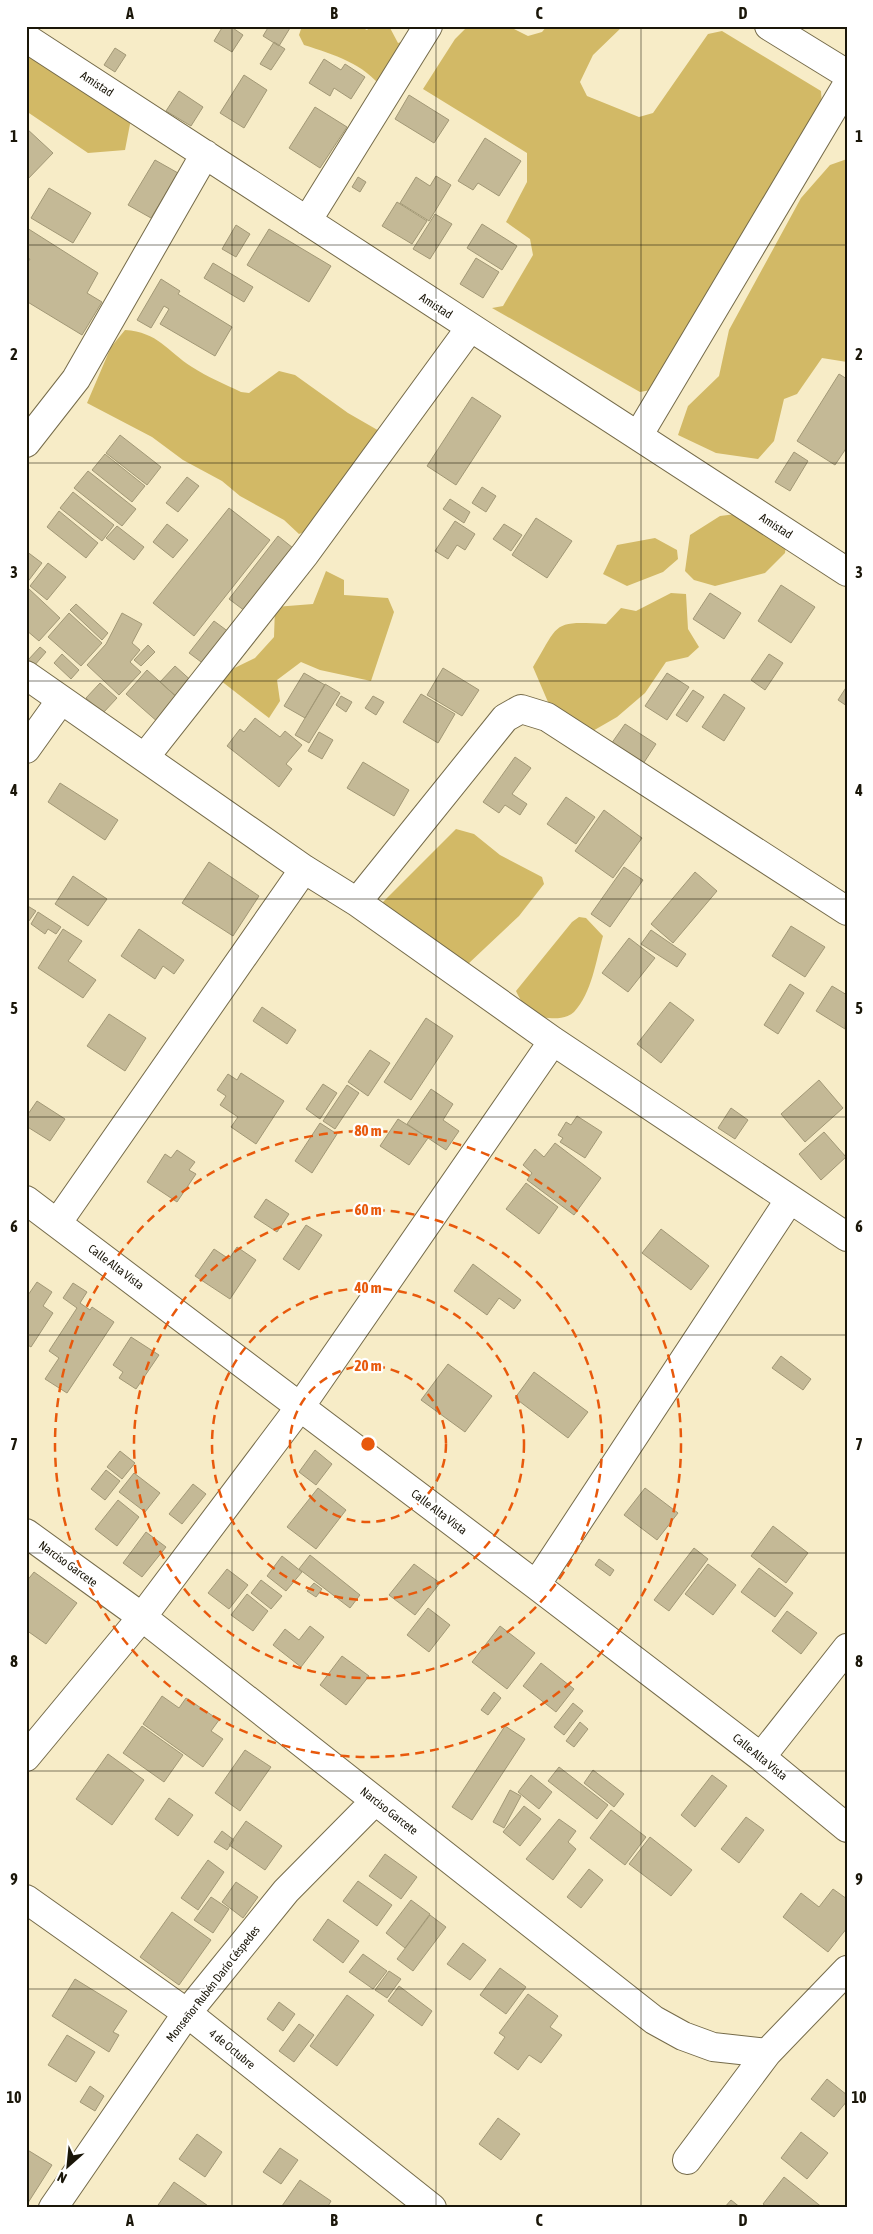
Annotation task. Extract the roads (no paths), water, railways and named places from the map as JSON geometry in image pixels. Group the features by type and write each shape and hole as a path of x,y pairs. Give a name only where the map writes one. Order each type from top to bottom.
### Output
{"street":[{"path":"307,221 428,26"},
{"path":"769,26 847,74"},
{"name":"Amistad","path":"26,38 847,572"},
{"path":"638,436 847,85"},
{"path":"26,443 76,379 205,154"},
{"path":"145,757 305,554 470,328"},
{"path":"26,675 304,869 357,902 553,1041 790,1199 844,1231"},
{"path":"26,749 60,700"},
{"path":"357,902 505,718 521,709 547,717 847,911"},
{"path":"58,1222 304,869"},
{"path":"26,1757 142,1617 300,1407 553,1041"},
{"path":"536,1585 790,1199"},
{"name":"Calle Alta Vista","path":"26,1200 58,1222 762,1757 847,1828"},
{"name":"Narciso Garcete","path":"26,1533 142,1617 654,2020 683,2036 713,2047 767,2053"},
{"path":"762,1757 847,1648"},
{"name":"Monseñor Rubén Darío Céspedes","path":"53,2208 187,2013 286,1891 375,1801"},
{"name":"4 de Octubre","path":"26,1898 187,2013 432,2208"},
{"path":"687,2160 767,2053 843,1981"}]}
